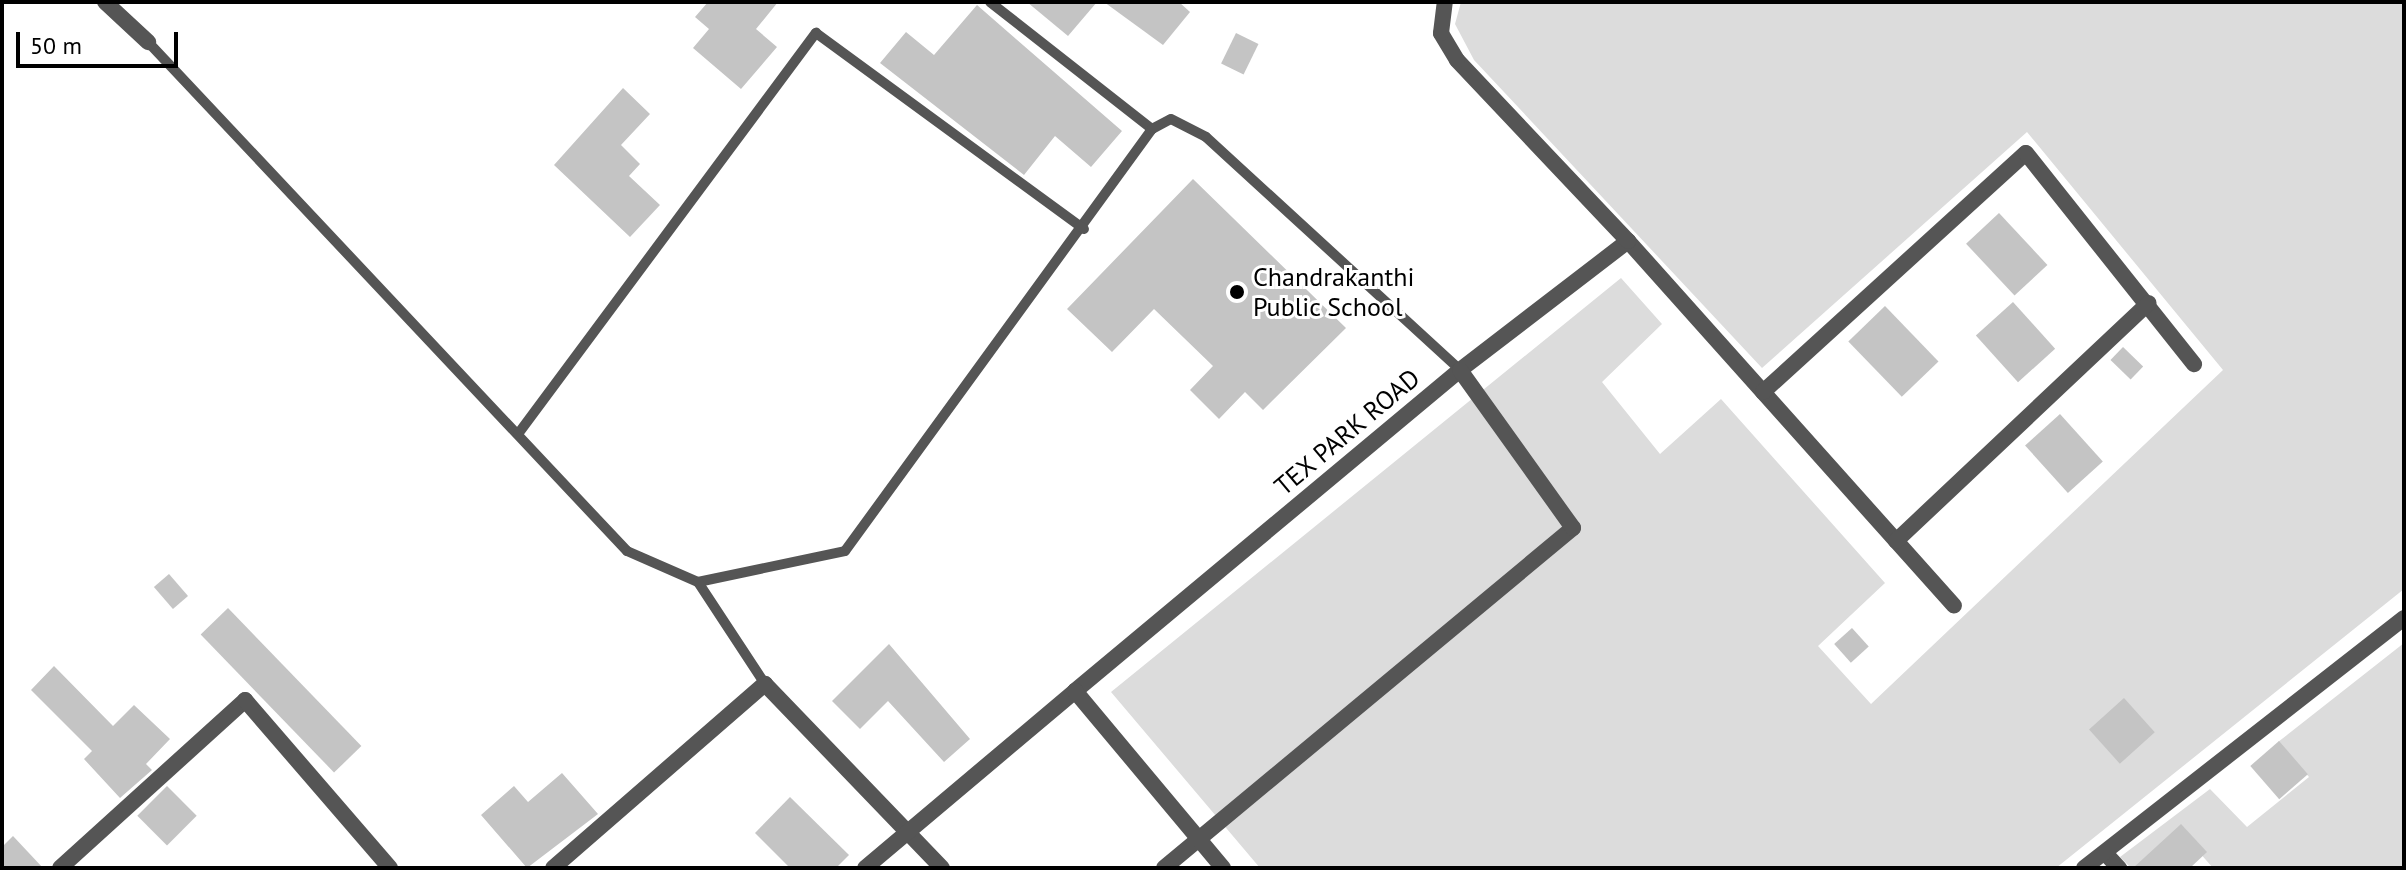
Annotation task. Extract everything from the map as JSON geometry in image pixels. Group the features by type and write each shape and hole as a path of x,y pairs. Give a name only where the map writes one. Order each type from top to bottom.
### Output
{"street":[{"path":"105,2 148,42"},
{"path":"1445,2 1441,33 1457,60 1628,241 1954,606"},
{"path":"1763,392 2026,153 2149,303 2194,364"},
{"name":"TEX PARK ROAD","path":"865,868 907,828 1460,370 1628,241"},
{"path":"1896,541 2149,303"},
{"path":"1164,868 1573,528 1460,370"},
{"path":"2084,868 2404,618"},
{"path":"553,868 765,684 907,828 942,868"},
{"path":"1075,691 1223,868"},
{"path":"60,868 245,700 390,868"},
{"path":"2105,853 2119,868"}],"lane":[{"path":"990,2 1152,129"},
{"path":"518,434 816,33 1084,229"},
{"path":"148,42 627,551 698,582 765,684"},
{"path":"698,582 845,551 1084,229 1152,129 1171,119 1206,137 1460,370"}],"shaded area":[{"path":"1461,2 2404,2 2404,589 2056,868 1260,868 1111,692 1621,278 1662,324 1602,382 1660,454 1721,399 1885,583 1818,646 1871,704 2223,370 2027,132 1762,368 1474,60 1455,24"},
{"path":"2404,643 2404,868 2213,868 2184,835 2142,868 2131,868 2120,857 2210,789 2247,827 2309,777 2278,742"}],"building":[{"path":"708,2 778,2 756,29 777,47 741,89 693,48 709,29 695,17"},
{"path":"1027,2 1097,2 1068,36"},
{"path":"1104,2 1179,2 1190,12 1163,45"},
{"path":"977,5 1122,131 1091,167 1055,136 1024,175 880,63 906,32 934,55"},
{"path":"1236,33 1258,44 1244,75 1221,64"},
{"path":"623,88 650,114 621,145 640,164 629,176 660,205 630,237 554,165"},
{"name":"Chandrakanthi Public School","path":"1193,179 1346,328 1263,410 1245,392 1219,419 1190,390 1213,366 1154,309 1112,352 1067,309"},
{"path":"1999,213 2047,265 2015,296 1966,244"},
{"path":"2013,302 2055,349 2018,382 1976,335"},
{"path":"1885,306 1938,361 1902,397 1848,341"},
{"path":"2123,347 2143,366 2131,379 2110,360"},
{"path":"2060,414 2103,462 2068,493 2025,445"},
{"path":"169,574 188,596 173,609 154,587"},
{"path":"228,608 361,746 334,773 201,634"},
{"path":"1852,628 1869,647 1851,663 1834,644"},
{"path":"889,644 970,739 944,762 888,701 860,729 832,701"},
{"path":"54,666 113,726 134,705 170,739 146,764 152,770 120,798 84,759 92,751 31,690"},
{"path":"2124,698 2155,732 2120,764 2089,729"},
{"path":"2279,741 2308,774 2279,799 2250,766"},
{"path":"562,773 598,814 527,868 481,815 514,786 528,802"},
{"path":"167,786 197,816 167,845 137,816"},
{"path":"790,797 849,855 836,868 790,868 755,833"},
{"path":"2181,824 2207,852 2190,868 2133,868"},
{"path":"13,836 43,868 2,868 2,847"}],"place":[{"name":"Chandrakanthi Public School","path":"1237,292"}]}
